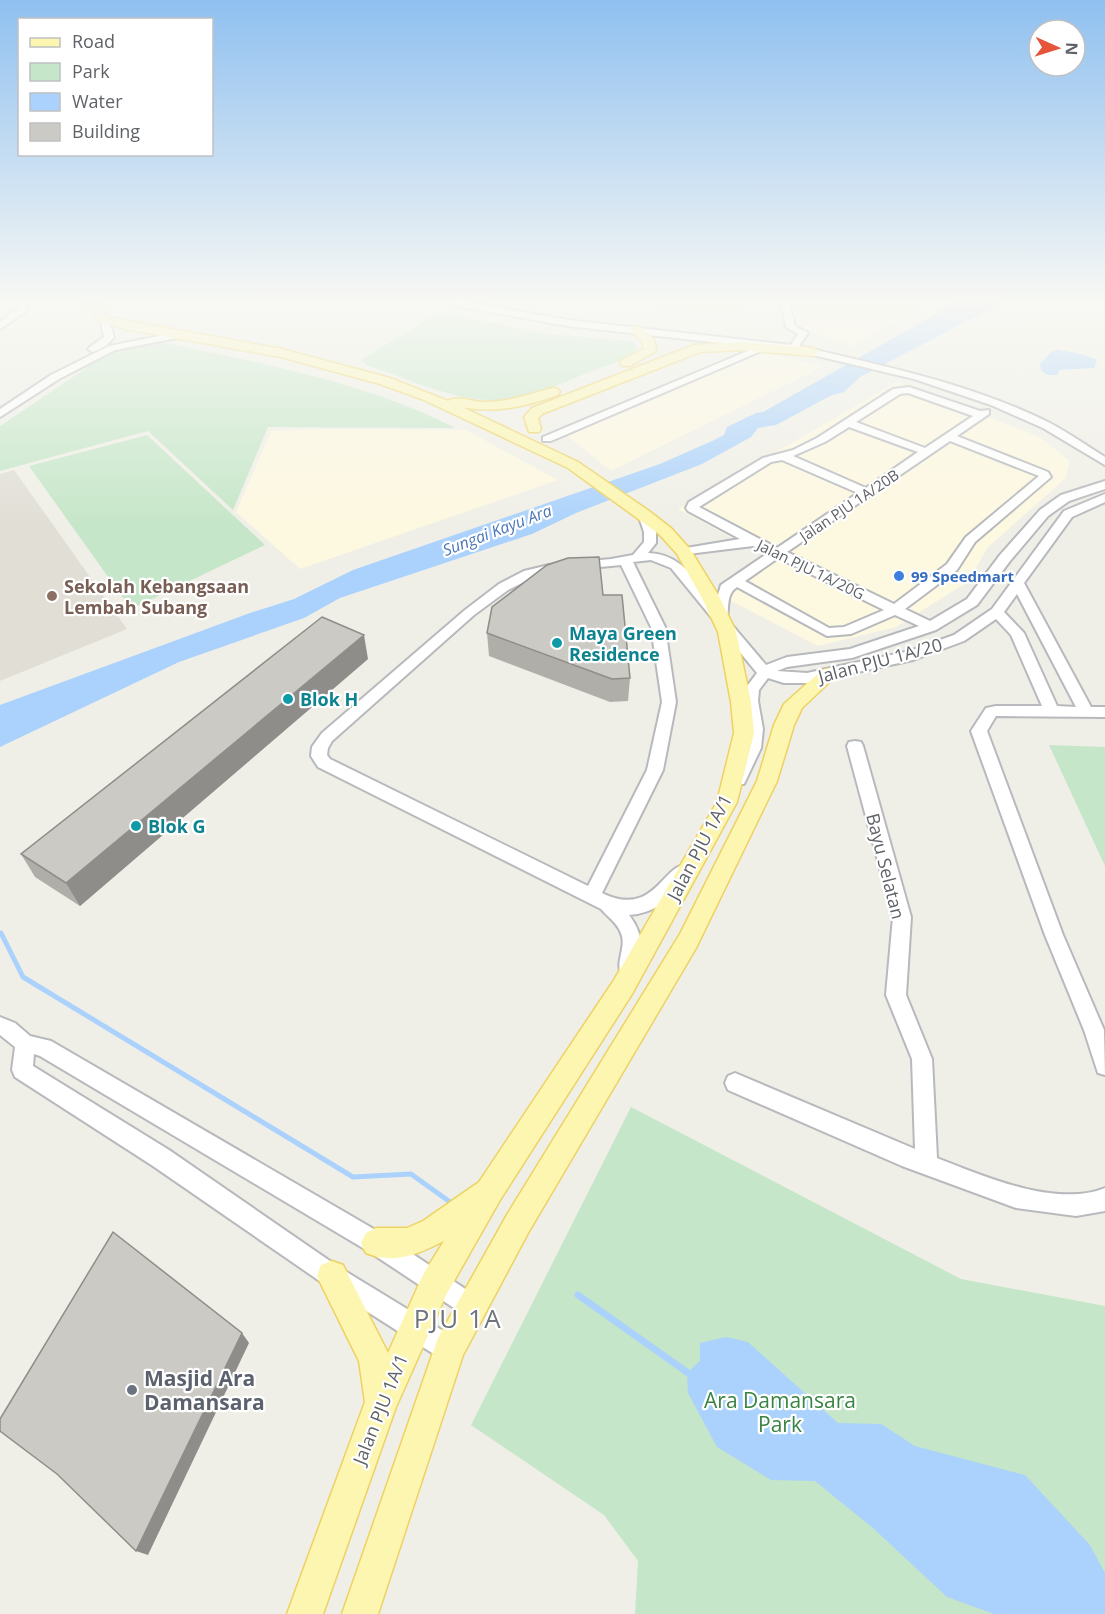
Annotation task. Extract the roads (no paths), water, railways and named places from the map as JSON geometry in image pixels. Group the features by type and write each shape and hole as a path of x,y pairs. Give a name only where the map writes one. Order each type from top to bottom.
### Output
{"main road":[{"name":"Jalan PJU 1A/1","path":"305,1614 381,1403 413,1328 435,1284 490,1190 623,987 727,801 744,733 741,702 724,625 684,552 665,531 575,466 429,397 371,377"},
{"path":"429,397 476,406 515,404 530,401 589,377"},
{"path":"534,429 531,417 537,411 623,377"},
{"path":"476,419 534,429 567,452 575,466"},
{"name":"Jalan PJU 1A/1","path":"360,1614 449,1349 518,1223 688,941 767,781 784,725 794,704 828,675"},
{"path":"376,1244 409,1244 433,1231 490,1190"},
{"path":"332,1276 374,1359 381,1403"}],"street":[{"path":"0,405 42,377"},
{"path":"0,414 53,377"},
{"path":"547,439 693,377"},
{"path":"918,377 995,403 1047,426 1105,462"},
{"path":"783,456 821,440 897,391 909,390 981,416"},
{"name":"Jalan PJU 1A/20B","path":"724,625 722,598 726,588 981,416 995,403"},
{"path":"847,422 927,452"},
{"path":"736,581 827,632 846,631 895,610 952,567 970,540 1030,507 1045,477 1044,474 950,437"},
{"path":"1080,446 1105,453"},
{"path":"783,456 868,493"},
{"name":"Jalan PJU 1A/20G","path":"783,456 767,460 693,505 692,508 755,542 931,627"},
{"name":"Jalan PJU 1A/20","path":"765,672 776,664 852,653 931,627 972,602 1005,558 1030,507 1105,485"},
{"name":"Jalan PJU 1A/20","path":"765,672 784,678 828,675 913,655 958,638 997,612 1068,514 1105,498"},
{"path":"1087,505 1105,505"},
{"path":"632,558 650,543 650,532 644,514"},
{"path":"684,552 755,542"},
{"path":"693,860 652,903 639,909 621,908 324,763 319,756 320,747 327,737 495,592 541,570 572,564 663,557 676,566 756,665 765,672 752,689 751,701 755,729 753,748 727,801"},
{"path":"599,899 655,770 669,702 658,627 632,558"},
{"path":"1017,582 1086,712"},
{"path":"997,612 1017,633 1052,712"},
{"path":"1105,712 1006,710 992,712 979,731 1054,935 1094,1030 1105,1066"},
{"name":"Bayu Selatan","path":"855,746 902,917 896,995 922,1059 926,1164"},
{"path":"599,899 631,928 634,942 623,987"},
{"path":"0,1026 8,1029 25,1044 44,1047 376,1244 471,1306"},
{"path":"25,1044 22,1070 161,1158 332,1276 449,1349"},
{"path":"735,1083 926,1164 1018,1197 1079,1206 1101,1203 1105,1199"}],"water":[{"name":"Sungai Kayu Ara","path":"824,377 860,377 844,392 830,396 776,425 758,428 751,437 702,464 576,513 532,534 340,598 304,618 179,662 0,747 0,705 294,599 353,570 660,464 724,435 727,427 763,412"},
{"path":"726,1337 748,1342 838,1423 881,1424 915,1446 1025,1475 1090,1545 1105,1573 1105,1614 994,1614 947,1597 874,1529 815,1481 771,1480 717,1447 688,1393 687,1373 700,1361 700,1343"}],"waterway":[{"path":"1,933 23,977 353,1177 411,1174 450,1202"},
{"path":"578,1295 691,1375"}],"place":[{"name":"99 Speedmart","path":"899,576"},
{"name":"Sekolah Kebangsaan Lembah Subang","path":"52,596"},
{"name":"Maya Green Residence","path":"557,643"},
{"name":"Blok H","path":"288,699"},
{"name":"Blok G","path":"136,826"},
{"name":"Masjid Ara Damansara","path":"132,1390"}],"district":[{"name":"PJU 1A","path":"458,1318"}],"park label":[{"name":"Ara Damansara Park","path":"780,1412"}]}
